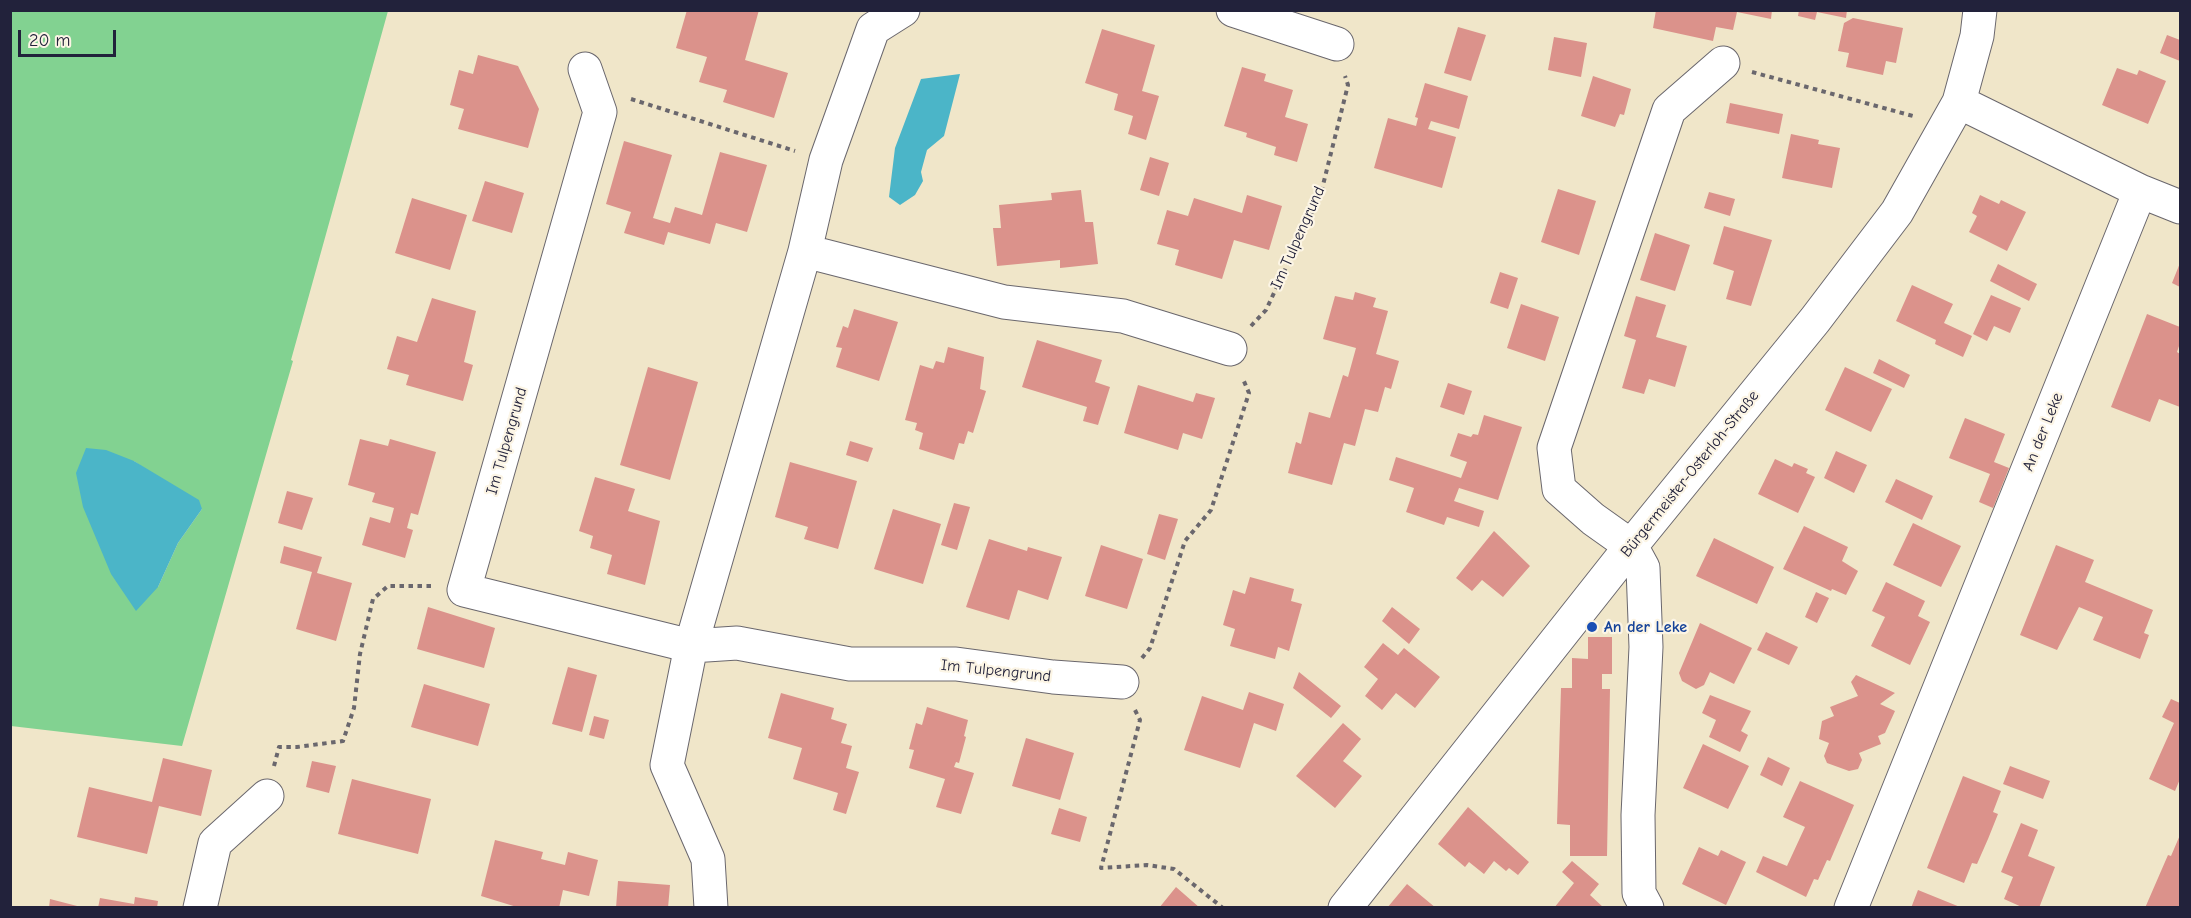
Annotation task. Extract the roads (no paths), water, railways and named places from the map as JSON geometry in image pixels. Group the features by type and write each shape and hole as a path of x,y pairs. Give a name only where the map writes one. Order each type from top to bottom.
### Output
{"street":[{"path":"711,908 708,859 667,765 691,646 805,251 826,160 873,28 903,10"},
{"path":"1233,10 1337,44"},
{"name":"Bürgermeister-Osterloh-Straße","path":"1345,908 1631,546 1815,320 1897,212 1953,114 1977,36 1980,10"},
{"path":"1647,908 1640,892 1638,815 1646,647 1643,568 1631,546 1593,519 1559,489 1554,448 1669,110 1723,63"},
{"name":"Im Tulpengrund","path":"585,69 600,112 464,590 691,646 737,643 850,664 956,664 1053,677 1122,682"},
{"path":"1953,114 2181,207"},
{"name":"An der Leke","path":"1851,908 2140,191"},
{"path":"805,251 1004,302 1123,316 1230,349"},
{"path":"200,908 215,843 267,796"}],"water":[{"path":"960,74 944,136 927,150 921,172 923,181 915,195 900,205 889,197 895,148 921,79"},
{"path":"86,448 106,450 134,461 199,500 202,509 178,543 158,587 136,611 111,574 83,507 76,473"}],"place":[{"name":"An der Leke","path":"1592,627"}]}
